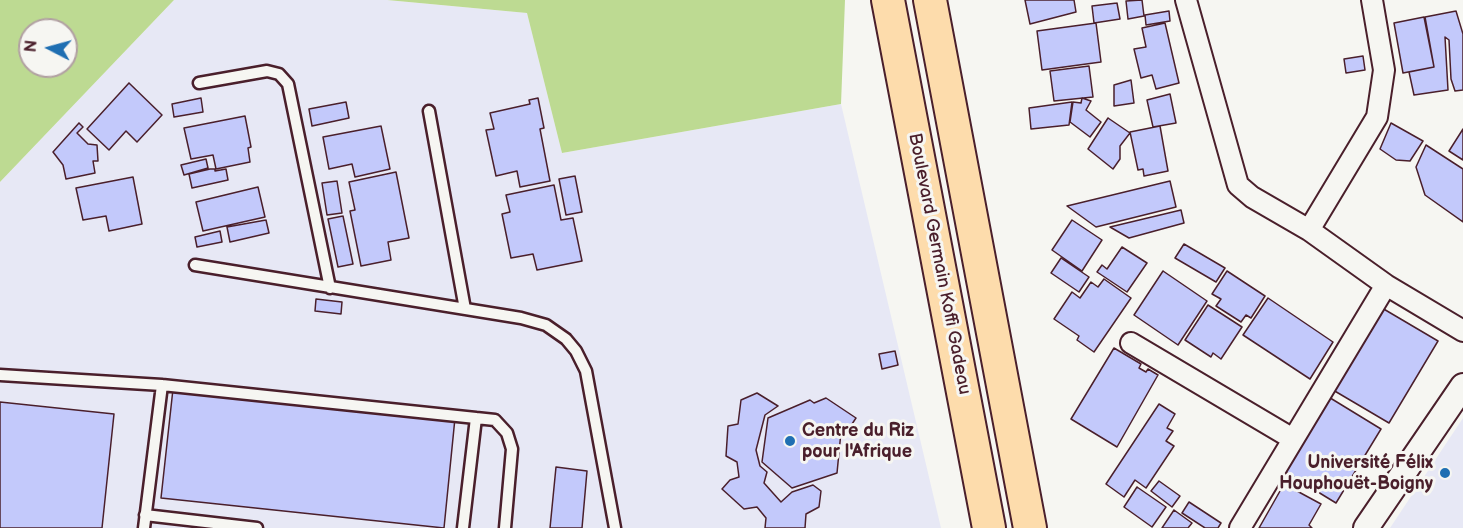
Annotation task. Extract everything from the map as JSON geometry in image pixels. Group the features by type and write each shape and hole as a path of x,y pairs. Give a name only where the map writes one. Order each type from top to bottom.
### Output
{"main road":[{"name":"Boulevard Germain Koffi Gadeau","path":"888,0 989,528"},
{"path":"930,0 1030,528"}],"street":[{"path":"1186,0 1238,185 1252,197 1309,230 1386,285 1463,331"},
{"path":"1309,230 1377,117 1384,70 1372,0"},
{"path":"1240,528 1386,285"},
{"path":"1131,343 1293,439"},
{"path":"1366,528 1463,386"}],"lane":[{"path":"199,83 267,71 279,74 288,84 330,288"},
{"path":"429,111 465,309"},
{"path":"195,265 546,324 566,339 576,351 586,371 615,528"},
{"path":"0,375 162,385 476,418 499,423 511,444 505,528"},
{"path":"144,528 162,385"},
{"path":"463,528 476,418"},
{"path":"145,515 257,528"}],"shaded area":[{"path":"174,0 387,0 527,13 562,153 841,104 941,528 0,528 0,182"},
{"name":"Université Félix Houphouët-Boigny","path":"1463,418 1463,528 1390,528"}],"green space":[{"path":"0,0 174,0 0,182"},
{"path":"387,0 845,0 841,104 562,153 527,13"}],"building":[{"path":"1025,0 1074,0 1076,12 1030,24"},
{"path":"1142,0 1144,16 1128,19 1126,1"},
{"path":"1117,3 1120,19 1094,23 1092,6"},
{"path":"1169,11 1170,21 1146,25 1145,15"},
{"path":"1456,11 1463,34 1463,90 1455,91 1451,79 1449,40 1445,37 1448,90 1414,95 1409,72 1434,67 1425,17"},
{"path":"1424,17 1434,67 1403,73 1394,23"},
{"path":"1096,23 1101,62 1042,70 1037,31"},
{"path":"1165,23 1179,83 1156,89 1152,75 1141,78 1134,49 1146,47 1142,28"},
{"path":"1363,56 1365,70 1346,73 1344,59"},
{"path":"1089,66 1093,97 1054,101 1050,71"},
{"path":"1131,80 1134,103 1114,106 1114,85"},
{"path":"129,83 162,115 137,142 126,131 109,150 87,129"},
{"path":"1170,94 1176,123 1153,127 1147,100"},
{"path":"201,98 203,112 174,117 172,104"},
{"path":"538,98 544,128 540,129 550,181 520,187 517,171 496,176 486,130 494,129 490,113 530,104 529,100"},
{"path":"1082,98 1091,101 1086,110 1101,122 1090,137 1070,122 1073,102 1081,103"},
{"path":"346,102 349,118 312,126 309,109"},
{"path":"1072,102 1069,125 1031,129 1029,108"},
{"path":"245,116 251,147 248,148 250,162 216,169 213,155 191,159 184,128"},
{"path":"1108,118 1130,133 1120,146 1120,159 1113,169 1088,149"},
{"path":"79,123 83,127 77,133 88,144 97,145 98,161 93,161 95,173 66,179 63,165 53,152"},
{"path":"1391,123 1423,141 1410,161 1396,160 1380,149"},
{"path":"381,126 390,169 355,177 352,164 329,169 323,137"},
{"path":"1160,126 1168,171 1144,176 1143,169 1138,170 1130,132"},
{"path":"1463,129 1463,160 1449,151"},
{"path":"1426,145 1463,169 1463,222 1425,195 1416,167"},
{"path":"206,159 208,168 184,175 181,165"},
{"path":"215,169 215,171 226,169 228,180 192,188 189,174"},
{"path":"396,172 409,238 388,242 391,260 361,266 350,211 355,210 349,182"},
{"path":"575,176 582,212 566,215 559,179"},
{"path":"133,177 142,224 109,231 106,216 83,220 76,188"},
{"path":"337,181 342,213 327,215 322,183"},
{"path":"1170,181 1176,207 1096,227 1067,206"},
{"path":"554,185 561,220 573,218 582,261 537,270 533,254 511,258 502,214 510,212 506,195"},
{"path":"258,187 265,217 203,231 196,202"},
{"path":"1181,210 1184,223 1129,238 1110,227"},
{"path":"343,216 353,264 338,267 328,219"},
{"path":"266,220 269,233 230,242 227,227"},
{"path":"1072,220 1102,240 1082,271 1052,250"},
{"path":"220,231 222,242 197,247 195,237"},
{"path":"1184,244 1225,268 1216,282 1175,258"},
{"path":"1122,247 1147,263 1127,292 1097,272 1102,265 1107,269"},
{"path":"1061,258 1089,277 1079,292 1051,273"},
{"path":"1163,271 1207,301 1178,345 1134,315"},
{"path":"1227,271 1265,296 1251,318 1246,315 1241,322 1216,306 1221,299 1212,294"},
{"path":"1104,279 1131,298 1094,352 1077,340 1079,336 1054,319 1072,292 1080,298 1091,282 1098,287"},
{"path":"1268,298 1333,342 1310,379 1243,335"},
{"path":"316,299 342,302 341,314 315,311"},
{"path":"1208,305 1242,327 1221,359 1213,353 1211,357 1185,340"},
{"path":"1382,308 1438,341 1389,423 1333,390"},
{"path":"1114,348 1141,364 1139,368 1146,372 1148,369 1158,375 1117,447 1071,419"},
{"path":"895,351 898,365 882,369 879,354"},
{"path":"173,389 455,418 444,528 161,498"},
{"path":"757,393 778,406 765,415 756,450 760,466 767,472 764,483 781,502 792,492 813,485 821,491 819,507 806,514 805,528 765,528 766,518 757,507 744,509 722,489 730,480 739,477 737,462 726,456 728,426 738,424 741,400"},
{"path":"1327,396 1381,429 1336,503 1282,470"},
{"path":"826,398 856,418 848,430 841,432 837,473 792,488 762,462 768,418 810,400 814,403"},
{"path":"0,402 114,414 102,528 0,528"},
{"path":"1159,404 1175,414 1167,428 1173,431 1166,441 1174,446 1146,488 1135,480 1124,497 1106,484"},
{"path":"556,467 587,471 582,528 550,528"},
{"path":"1159,481 1180,496 1172,507 1151,491"},
{"path":"1284,484 1321,504 1309,525 1312,528 1259,528"},
{"path":"1137,487 1166,507 1152,527 1124,507"},
{"path":"1189,502 1221,523 1218,528 1205,528 1182,513"},
{"path":"1174,510 1192,523 1188,528 1162,528"}],"place":[{"name":"Centre du Riz pour l'Afrique","path":"790,441"},
{"name":"Université Félix Houphouët-Boigny","path":"1445,473"}]}
